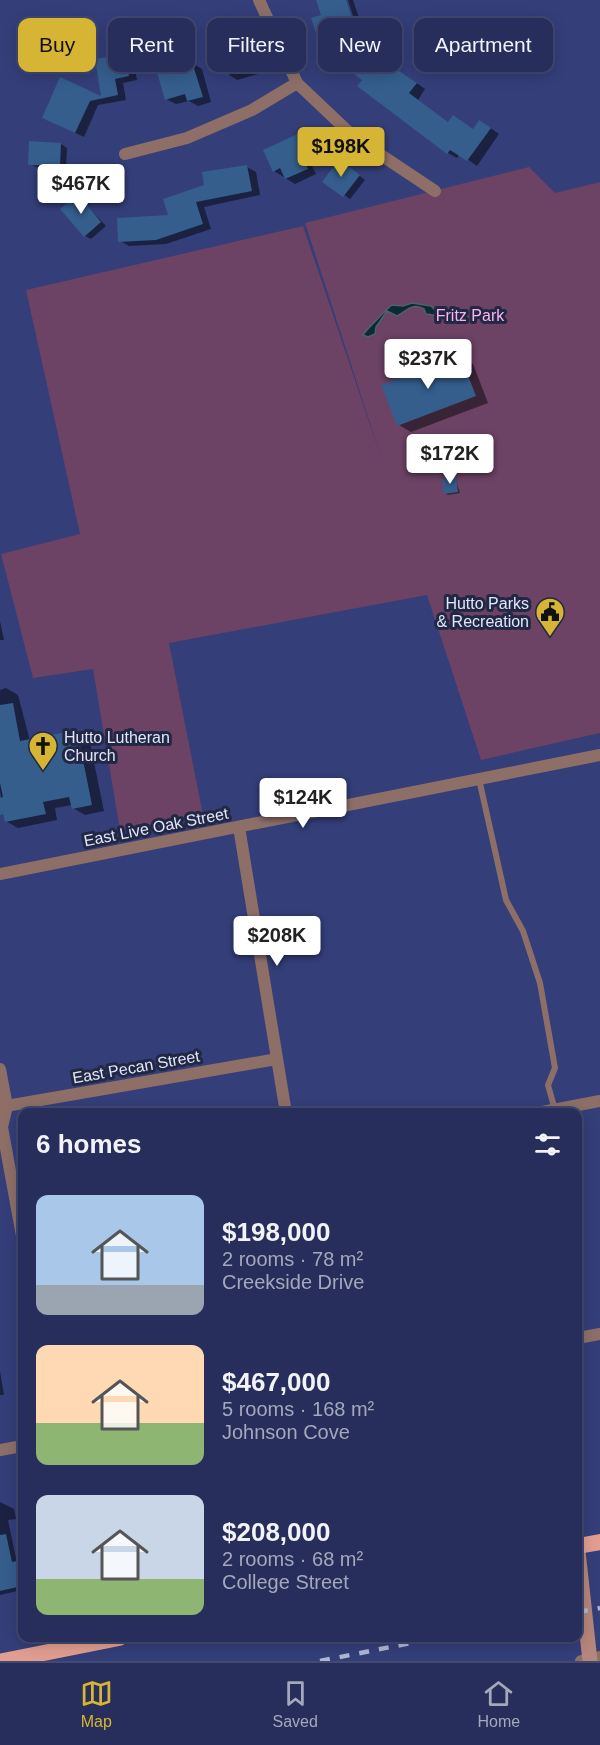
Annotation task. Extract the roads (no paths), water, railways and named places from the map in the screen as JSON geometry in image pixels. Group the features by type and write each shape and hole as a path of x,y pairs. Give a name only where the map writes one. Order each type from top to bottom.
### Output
{"highway":[{"path":"582,1545 600,1542"},
{"path":"3,1661 99,1642"}],"main road":[{"path":"582,1587 590,1660"}],"street":[{"path":"259,0 297,83 354,137 435,191"},
{"path":"124,154 187,138 252,110 297,83"},
{"name":"East Live Oak Street","path":"0,874 600,755"},
{"path":"239,827 285,1108"},
{"name":"East Pecan Street","path":"3,1107 277,1059"},
{"path":"0,1069 2,1126 18,1214"},
{"path":"565,1108 600,1101"},
{"path":"582,1337 600,1334"},
{"path":"0,1450 18,1447"}],"lane":[{"path":"478,779 506,900 523,931 540,983 555,1068 548,1085 554,1108"}],"railway":[{"path":"582,1611 600,1608"},
{"path":"320,1661 416,1642"}],"place":[{"name":"Hutto Parks & Recreation","path":"550,638"},
{"name":"Hutto Lutheran Church","path":"43,772"}],"park label":[{"name":"Fritz Park","path":"470,315"}]}
